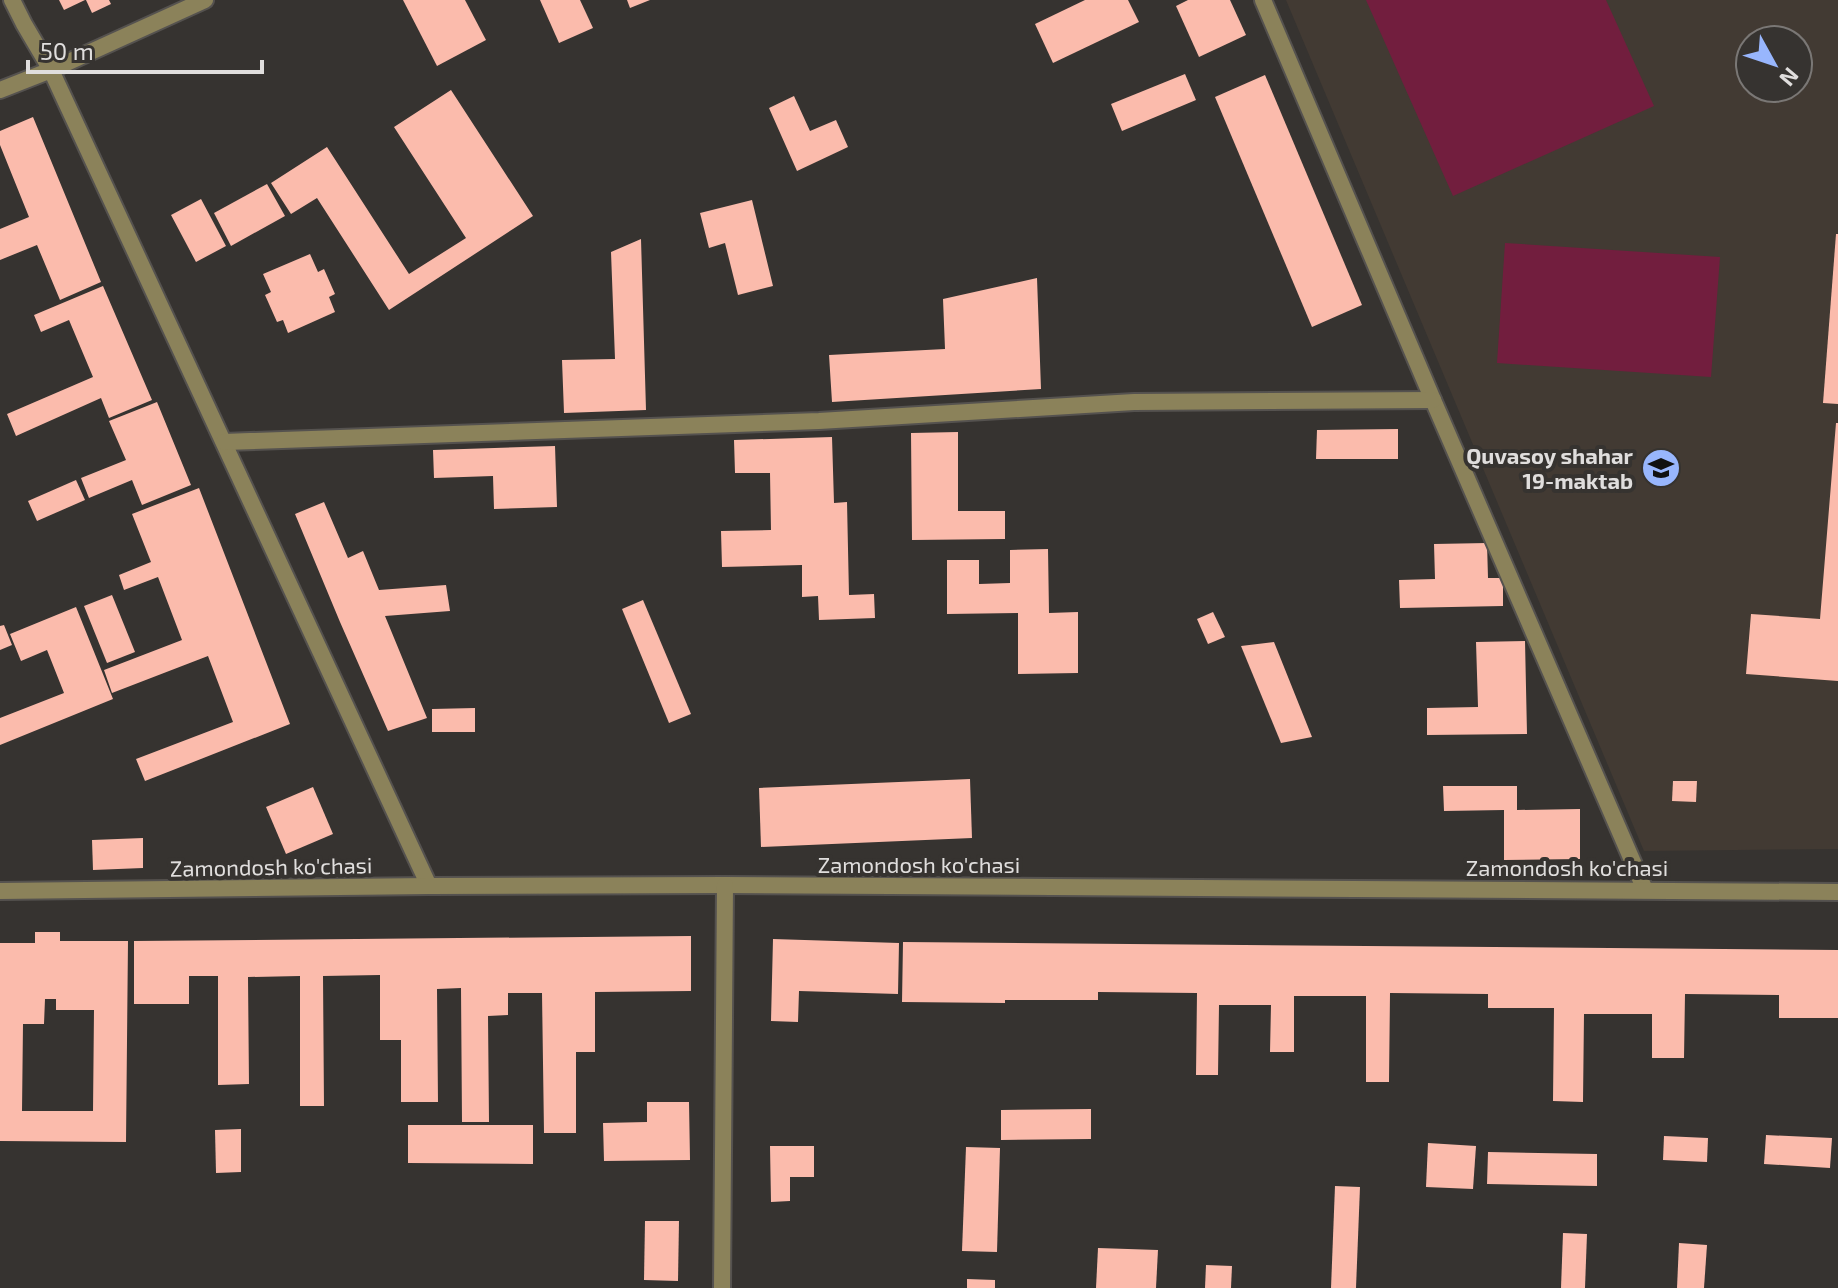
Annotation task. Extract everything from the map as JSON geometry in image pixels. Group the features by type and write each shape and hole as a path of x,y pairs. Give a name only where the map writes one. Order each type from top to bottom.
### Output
{"street":[{"path":"12,0 51,70 429,886"},
{"path":"0,90 205,0"},
{"path":"1263,0 1645,890"},
{"path":"224,442 819,421 1134,402 1433,400"},
{"path":"722,1288 725,885"},
{"name":"Zamondosh ko'chasi","path":"0,891 725,885 1838,892"}],"shaded area":[{"name":"Quvasoy shahar 19-maktab","path":"1286,0 1838,0 1838,849 1644,851"},
{"path":"1366,0 1606,0 1654,106 1453,196"},
{"path":"1505,243 1720,257 1711,377 1497,363"}],"building":[{"path":"59,0 85,0 64,10"},
{"path":"86,0 109,0 111,4 92,13"},
{"path":"403,0 465,0 486,40 437,66"},
{"path":"540,0 580,0 593,28 559,43"},
{"path":"627,0 650,0 630,8"},
{"path":"1085,0 1128,0 1139,22 1053,63 1035,24"},
{"path":"1188,0 1230,0 1246,35 1199,57 1176,6"},
{"path":"1185,74 1196,100 1122,131 1111,104"},
{"path":"1265,75 1362,305 1312,327 1215,97"},
{"path":"451,90 533,216 389,310 317,198 291,214 271,183 327,147 409,274 466,238 394,127"},
{"path":"794,96 810,131 836,120 848,147 797,171 769,108"},
{"path":"33,117 101,282 60,300 37,245 0,260 0,229 29,217 0,145 0,131"},
{"path":"267,184 285,216 231,246 214,213"},
{"path":"201,199 226,246 196,262 171,215"},
{"path":"752,200 773,286 738,295 725,243 709,248 700,213"},
{"path":"1838,234 1838,404 1823,403"},
{"path":"641,239 646,410 564,413 562,360 615,359 611,252"},
{"path":"310,254 318,272 324,269 335,294 329,297 335,312 288,333 283,320 277,322 265,295 271,292 263,274"},
{"path":"1037,278 1041,389 832,402 829,355 945,349 943,299"},
{"path":"103,286 152,400 109,418 101,398 16,436 7,414 93,377 69,320 41,332 34,315"},
{"path":"157,402 191,485 142,505 132,480 89,498 81,478 126,460 109,421"},
{"path":"1836,423 1838,681 1746,674 1751,614 1820,619"},
{"path":"1398,429 1398,459 1316,459 1317,430"},
{"path":"958,432 958,511 1005,511 1005,539 912,540 911,433"},
{"path":"832,437 834,503 847,502 849,595 874,594 875,618 819,620 818,596 802,597 802,565 722,567 721,531 771,530 770,473 735,473 734,440"},
{"path":"555,446 557,507 494,509 493,476 434,478 433,450"},
{"path":"76,480 85,500 37,521 28,501"},
{"path":"199,488 290,724 145,781 136,759 233,722 208,656 112,693 104,670 182,640 158,577 124,590 119,575 151,562 132,514"},
{"path":"324,502 348,558 363,551 379,590 446,585 450,611 385,616 427,718 388,731 295,514"},
{"path":"1487,543 1488,578 1503,578 1503,606 1400,608 1399,580 1435,579 1434,544"},
{"path":"1048,549 1049,613 1078,612 1078,673 1018,674 1018,613 947,614 947,560 979,560 979,584 1010,583 1010,550"},
{"path":"112,595 135,652 107,663 84,606"},
{"path":"643,600 691,714 669,723 622,609"},
{"path":"76,607 113,699 0,745 0,718 64,693 47,650 21,661 10,634"},
{"path":"1213,612 1225,637 1208,644 1197,619"},
{"path":"4,625 12,645 0,650 0,626"},
{"path":"1525,641 1527,734 1427,735 1427,708 1478,707 1476,642"},
{"path":"1274,642 1312,737 1281,743 1241,646"},
{"path":"475,708 475,732 432,732 432,709"},
{"path":"970,779 972,838 761,847 759,788"},
{"path":"1673,781 1697,781 1696,802 1672,801"},
{"path":"1443,786 1517,786 1517,810 1580,809 1580,859 1504,860 1504,810 1444,811"},
{"path":"313,787 333,834 286,854 266,807"},
{"path":"143,838 143,868 93,870 92,840"},
{"path":"35,932 60,932 60,941 128,941 126,1142 0,1141 0,943 35,943","holes":["45,999 56,999 56,1010 94,1010 93,1111 22,1111 23,1024 44,1024"]},
{"path":"691,936 691,991 595,992 595,1052 576,1052 576,1133 544,1133 542,993 508,993 508,1015 488,1016 489,1122 462,1122 461,988 437,989 438,1102 401,1102 401,1040 380,1040 380,975 323,976 324,1106 300,1106 300,976 248,977 249,1084 218,1085 218,976 189,976 189,1004 134,1004 134,941"},
{"path":"773,939 899,943 898,994 799,991 798,1022 771,1021"},
{"path":"903,942 1838,950 1838,1018 1779,1018 1779,995 1685,994 1684,1058 1652,1058 1652,1014 1584,1014 1583,1102 1553,1101 1554,1008 1488,1008 1488,994 1390,993 1389,1082 1366,1082 1366,996 1294,996 1294,1052 1270,1052 1271,1005 1219,1005 1218,1075 1196,1075 1197,993 1098,992 1098,1000 1005,1000 1005,1003 902,1002"},
{"path":"647,1102 689,1102 690,1160 604,1161 603,1123 647,1122"},
{"path":"1091,1109 1091,1139 1001,1140 1001,1110"},
{"path":"408,1125 533,1125 533,1164 408,1163"},
{"path":"241,1129 241,1172 216,1173 215,1130"},
{"path":"1766,1135 1832,1138 1830,1168 1764,1164"},
{"path":"1664,1136 1708,1138 1707,1162 1663,1160"},
{"path":"1428,1143 1476,1146 1473,1189 1426,1187"},
{"path":"770,1146 814,1146 814,1177 790,1177 790,1201 771,1202"},
{"path":"966,1147 1000,1148 997,1252 962,1251"},
{"path":"1488,1152 1597,1154 1597,1186 1487,1184"},
{"path":"1335,1186 1360,1187 1356,1288 1331,1288"},
{"path":"645,1221 679,1221 678,1281 644,1280"},
{"path":"1563,1233 1587,1234 1585,1288 1561,1288"},
{"path":"1679,1243 1707,1245 1704,1288 1677,1288"},
{"path":"1098,1248 1158,1250 1156,1288 1096,1288"},
{"path":"1206,1265 1232,1266 1231,1288 1205,1288"},
{"path":"967,1279 995,1280 995,1288 967,1288"}],"place":[{"name":"Quvasoy shahar 19-maktab","path":"1661,468"}]}
